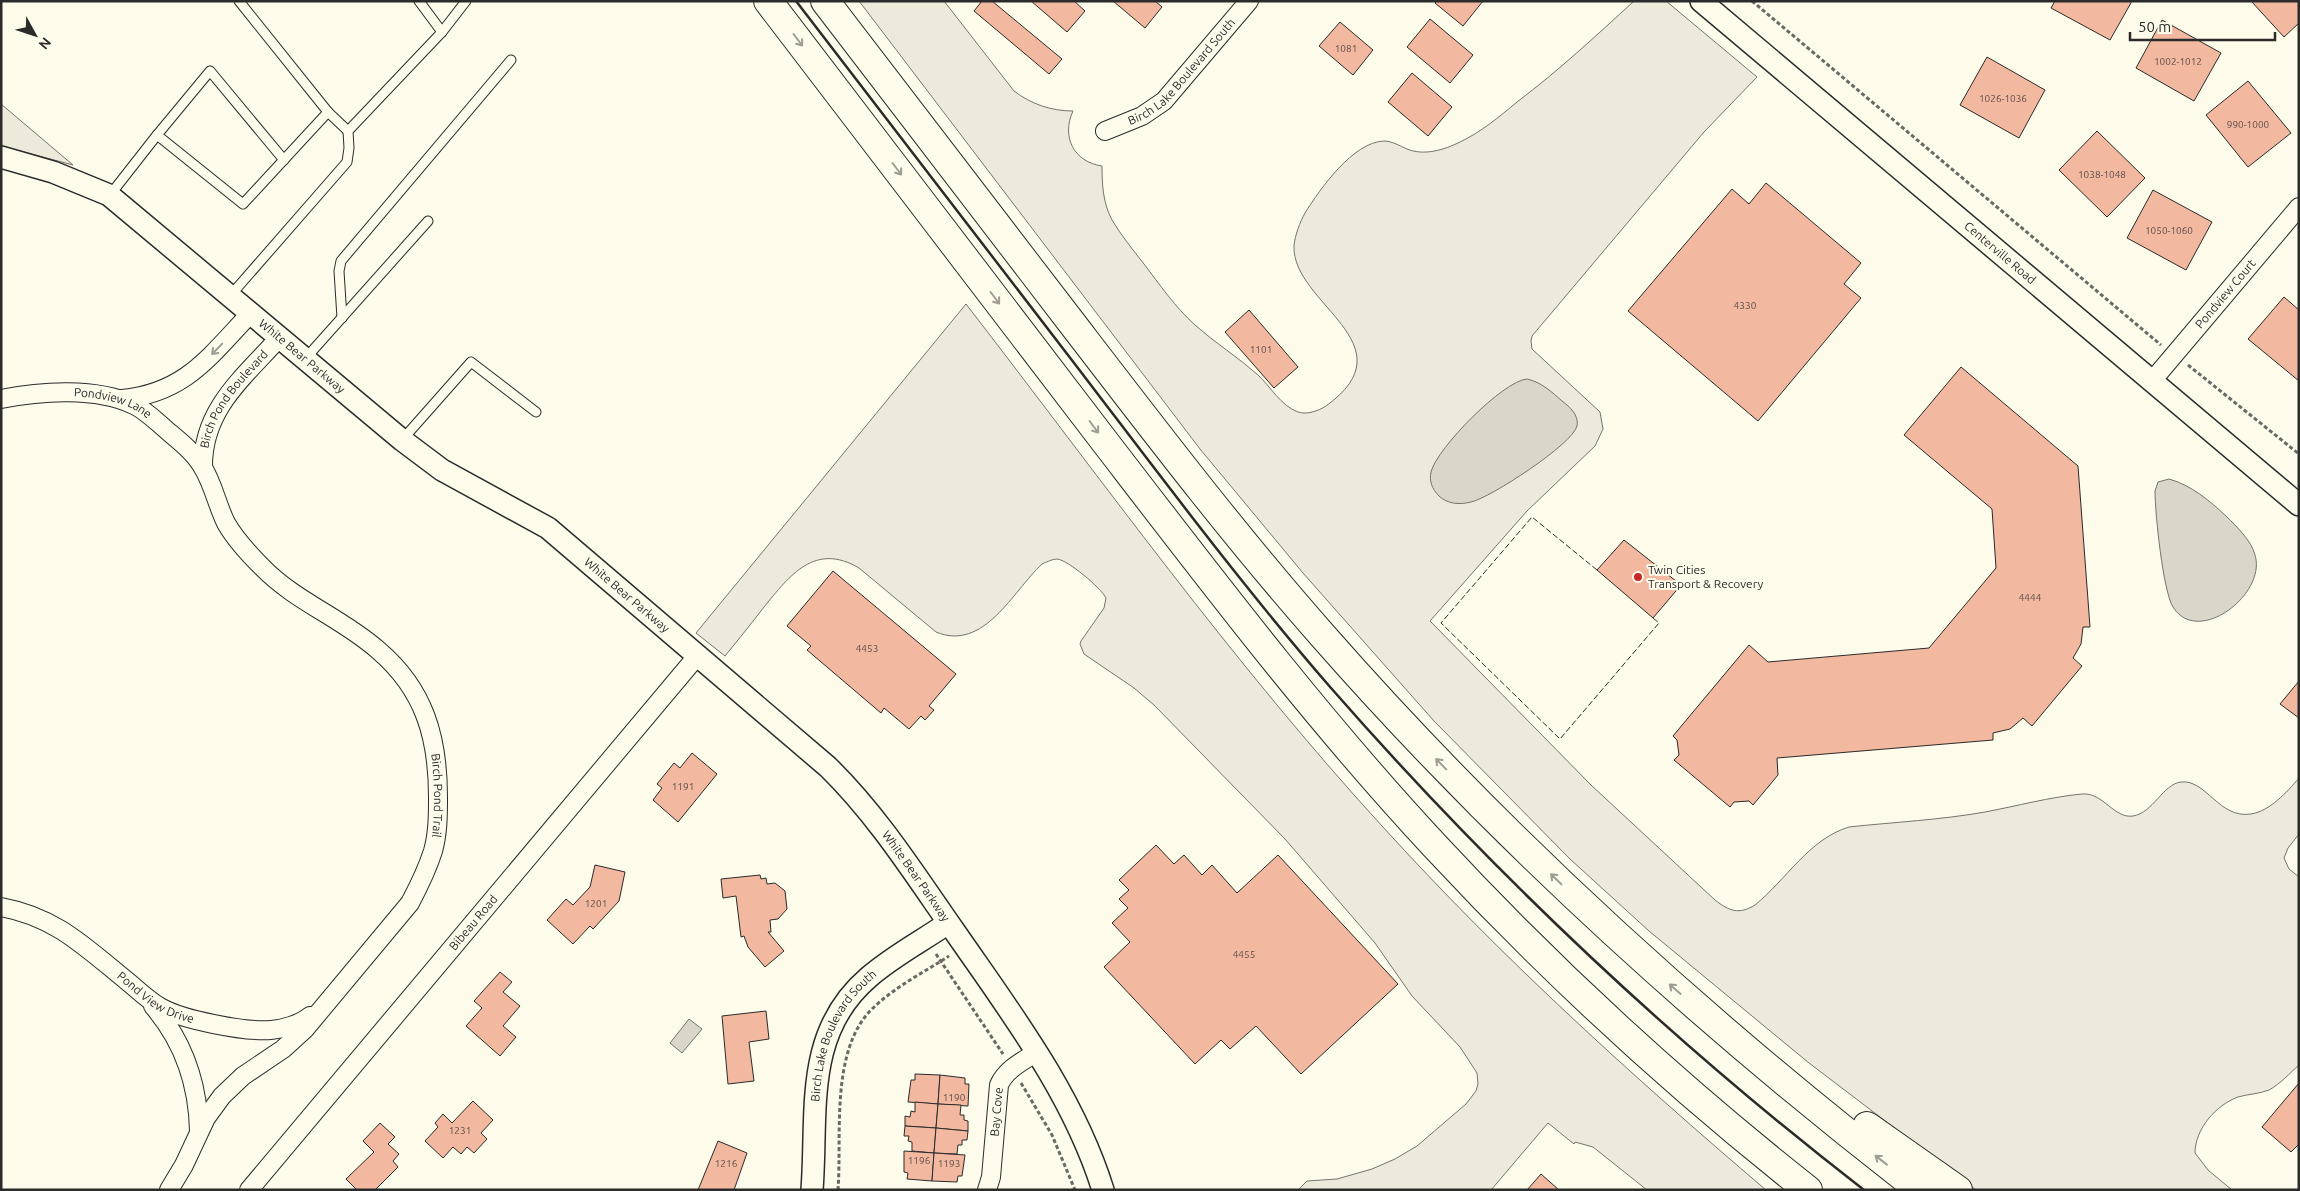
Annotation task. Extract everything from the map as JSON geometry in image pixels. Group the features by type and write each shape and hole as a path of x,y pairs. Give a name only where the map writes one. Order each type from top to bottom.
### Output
{"highway":[{"path":"768,1 1232,607 1315,710 1398,805 1476,890 1558,971 1717,1116 1808,1190"},
{"path":"825,1 1156,434 1301,611 1406,728 1598,920 1698,1009 1815,1108 1920,1190"},
{"path":"1698,1009 1958,1190"},
{"path":"1654,1060 1787,1190"}],"street":[{"name":"Birch Lake Boulevard South","path":"1105,131 1142,116 1164,101 1248,1"},
{"name":"Centerville Road","path":"1702,1 2299,505"},
{"name":"White Bear Parkway","path":"1,157 54,172 110,195 402,440 442,470 548,528 805,746 854,794 886,833 1037,1052 1076,1121 1103,1190"},
{"name":"Pondview Court","path":"2152,382 2299,207"},
{"path":"118,400 141,397 164,390 186,379 250,314"},
{"name":"Birch Pond Boulevard","path":"203,466 205,437 213,418 224,400 279,338"},
{"name":"Pondview Lane","path":"1,399 16,396 78,392 118,400 143,410 189,449 203,466"},
{"name":"Birch Pond Trail","path":"169,1190 184,1165 199,1132 222,1096 243,1076 305,1029 410,903 423,880 434,849 438,823 436,749 428,721 418,700 397,668 377,649 294,595 264,569 246,550 227,524 203,466"},
{"name":"Bibeau Road","path":"249,1190 698,655"},
{"name":"Pond View Drive","path":"1,906 21,910 48,921 72,936 146,998 161,1008 180,1016 271,1030 292,1026 308,1018 324,1004"},
{"name":"Birch Lake Boulevard South","path":"812,1190 819,1068 825,1039 833,1019 851,994 870,976 948,923"},
{"name":"Birch Pond Trail","path":"146,998 166,1020 182,1048 193,1078 198,1109 199,1132"},
{"name":"Bay Cove","path":"987,1190 990,1181 999,1085 1012,1068 1037,1052"}],"lane":[{"path":"229,296 347,162 349,148 348,131 328,112 239,1"},
{"path":"418,1 442,32"},
{"path":"348,131 442,32 466,1"},
{"path":"342,318 341,260 511,60"},
{"path":"110,195 210,70 284,160"},
{"path":"157,135 243,204 328,112"},
{"path":"305,359 428,222"},
{"path":"402,440 471,362 536,412"}],"path":[{"path":"1752,1 2154,339"},
{"path":"2200,373 2299,454"},
{"path":"838,1190 841,1108 848,1054 861,1023 885,997 941,962 1003,1055"},
{"path":"1023,1085 1052,1135 1075,1190"}],"shaded area":[{"path":"859,1 944,1 1014,91 1027,100 1042,106 1057,110 1073,111 1069,130 1072,147 1084,159 1092,164 1102,166 1103,187 1107,207 1112,220 1131,248 1168,296 1188,318 1258,375 1286,405 1301,413 1312,412 1326,406 1349,384 1357,363 1353,343 1342,324 1310,287 1298,267 1294,246 1295,237 1311,203 1328,180 1349,158 1361,149 1372,143 1384,141 1414,151 1427,152 1454,145 1468,138 1490,124 1547,78 1634,1 1666,1 1757,77 1704,132 1532,336 1532,349 1600,412 1603,429 1595,446 1527,511 1430,621 1591,785 1715,900 1725,907 1739,911 1755,905 1810,850 1835,833 1849,827 1968,815 2046,799 2082,794 2096,797 2120,814 2133,816 2146,810 2169,788 2181,782 2198,786 2230,811 2240,814 2251,814 2271,805 2284,795 2299,778 2299,834 2288,848 2284,858 2289,869 2299,877 2299,1065 2281,1082 2269,1090 2238,1097 2222,1106 2208,1119 2203,1127 2196,1144 2195,1153 2208,1170 2232,1190 1976,1190 1809,1063 1649,931 1570,859 1434,721 1303,573 1200,449"},
{"path":"1,104 73,165 1,146"},
{"path":"966,304 1220,635 1327,764 1382,826 1473,922 1568,1014 1766,1190 1647,1190 1593,1147 1575,1142 1574,1144 1548,1123 1491,1190 1298,1190 1307,1181 1337,1179 1372,1169 1395,1159 1417,1146 1466,1104 1476,1091 1478,1084 1477,1073 1460,1047 1412,996 1375,943 1285,839 1154,705 1134,688 1084,654 1080,644 1081,641 1104,608 1106,598 1084,575 1069,564 1055,559 1042,564 996,616 969,634 953,636 936,632 859,568 843,561 829,559 816,560 794,574 774,595 725,656 696,633"},
{"path":"1527,379 1537,382 1546,388 1573,412 1577,418 1577,426 1572,434 1547,457 1530,469 1481,498 1458,504 1442,499 1433,488 1430,475 1436,461 1445,448 1472,417 1488,403 1516,383"},
{"path":"2169,479 2192,489 2220,510 2243,534 2255,555 2256,570 2251,585 2241,599 2228,611 2213,618 2198,621 2184,618 2173,607 2169,598 2160,551 2155,491 2158,482"},
{"path":"689,1019 702,1029 682,1053 670,1043"}],"building":[{"path":"982,1 992,1 1062,59 1049,74 974,11"},
{"path":"1031,1 1074,1 1085,11 1067,32"},
{"path":"1113,1 1155,1 1162,7 1145,28"},
{"path":"1437,1 1483,1 1463,26 1435,3"},
{"path":"2055,1 2132,1 2110,40 2051,8"},
{"path":"2251,1 2299,1 2299,23 2284,37"},
{"path":"1430,19 1473,55 1450,83 1407,47"},
{"path":"2162,20 2221,53 2194,101 2136,68"},
{"path":"1340,22 1373,50 1353,75 1319,46"},
{"path":"1987,57 2045,90 2019,138 1960,105"},
{"path":"1412,73 1452,107 1428,136 1388,102"},
{"path":"2248,81 2291,133 2248,167 2206,115"},
{"path":"2097,131 2145,178 2107,217 2059,170"},
{"path":"1766,183 1861,263 1844,284 1861,298 1758,421 1628,311 1732,189 1749,204"},
{"path":"2153,190 2212,222 2186,270 2127,238"},
{"path":"2284,297 2299,310 2299,381 2248,339"},
{"path":"1249,310 1298,367 1274,388 1225,332"},
{"path":"1961,367 2078,466 2090,627 2083,627 2081,644 2073,658 2082,666 2032,726 2023,718 2010,729 1993,733 1993,740 1777,758 1778,775 1753,805 1749,801 1734,802 1730,807 1674,760 1679,755 1677,740 1673,736 1749,645 1768,662 1929,648 1996,568 1992,509 1904,435"},
{"name":"Twin Cities Transport & Recovery","path":"1624,540 1681,585 1653,618 1597,570"},
{"path":"833,571 956,674 929,706 934,710 925,720 921,716 909,729 884,708 881,713 807,650 811,646 787,626"},
{"path":"2299,681 2299,718 2280,704"},
{"path":"692,753 717,774 678,822 653,800 662,788 657,784 674,763 680,768"},
{"path":"1156,845 1174,864 1184,855 1202,875 1212,865 1237,893 1278,855 1398,984 1301,1074 1256,1026 1230,1049 1221,1040 1195,1064 1104,967 1130,942 1112,923 1128,908 1119,899 1129,890 1119,880"},
{"path":"595,865 625,872 619,901 593,929 590,926 573,944 547,920 566,899 573,905 590,887"},
{"path":"760,875 761,879 766,878 767,884 775,883 785,891 787,909 778,919 770,920 771,932 768,932 784,951 765,967 748,947 744,936 741,937 736,896 723,898 721,879"},
{"path":"500,972 512,982 503,992 520,1006 503,1026 516,1037 500,1056 466,1026 482,1008 474,1001"},
{"path":"766,1011 769,1039 749,1042 754,1081 728,1084 722,1016"},
{"path":"915,1074 940,1075 938,1104 908,1102 911,1080 915,1080"},
{"path":"940,1075 965,1078 965,1084 969,1084 968,1106 938,1104"},
{"path":"2299,1083 2299,1144 2291,1152 2262,1127"},
{"path":"473,1101 493,1120 481,1133 487,1139 474,1153 467,1147 461,1154 453,1147 443,1158 425,1141 438,1127 435,1123 443,1114 452,1123"},
{"path":"915,1102 938,1104 936,1128 905,1126 905,1116 910,1117 911,1111 915,1112"},
{"path":"938,1104 961,1105 960,1115 964,1115 964,1120 968,1121 968,1131 936,1128"},
{"path":"380,1123 395,1137 388,1144 399,1154 393,1161 398,1167 375,1190 357,1190 346,1179 374,1152 363,1141"},
{"path":"905,1126 936,1128 934,1153 912,1151 912,1142 908,1141 909,1136 904,1136"},
{"path":"936,1128 968,1131 967,1140 962,1140 962,1145 958,1145 957,1154 934,1153"},
{"path":"718,1141 747,1153 734,1190 698,1190"},
{"path":"904,1151 934,1153 932,1181 907,1179 908,1173 904,1172"},
{"path":"934,1153 965,1155 962,1176 958,1176 957,1182 932,1181"},
{"path":"1541,1174 1559,1190 1527,1190"}],"fence":[{"path":"1597,570 1532,517 1441,623 1560,739 1659,623 1653,618"}],"wall":[{"path":"796,1 1231,567 1331,688 1392,756 1519,888 1585,952 1722,1074 1864,1190"}],"place":[{"name":"Twin Cities Transport & Recovery","path":"1638,577"}]}
